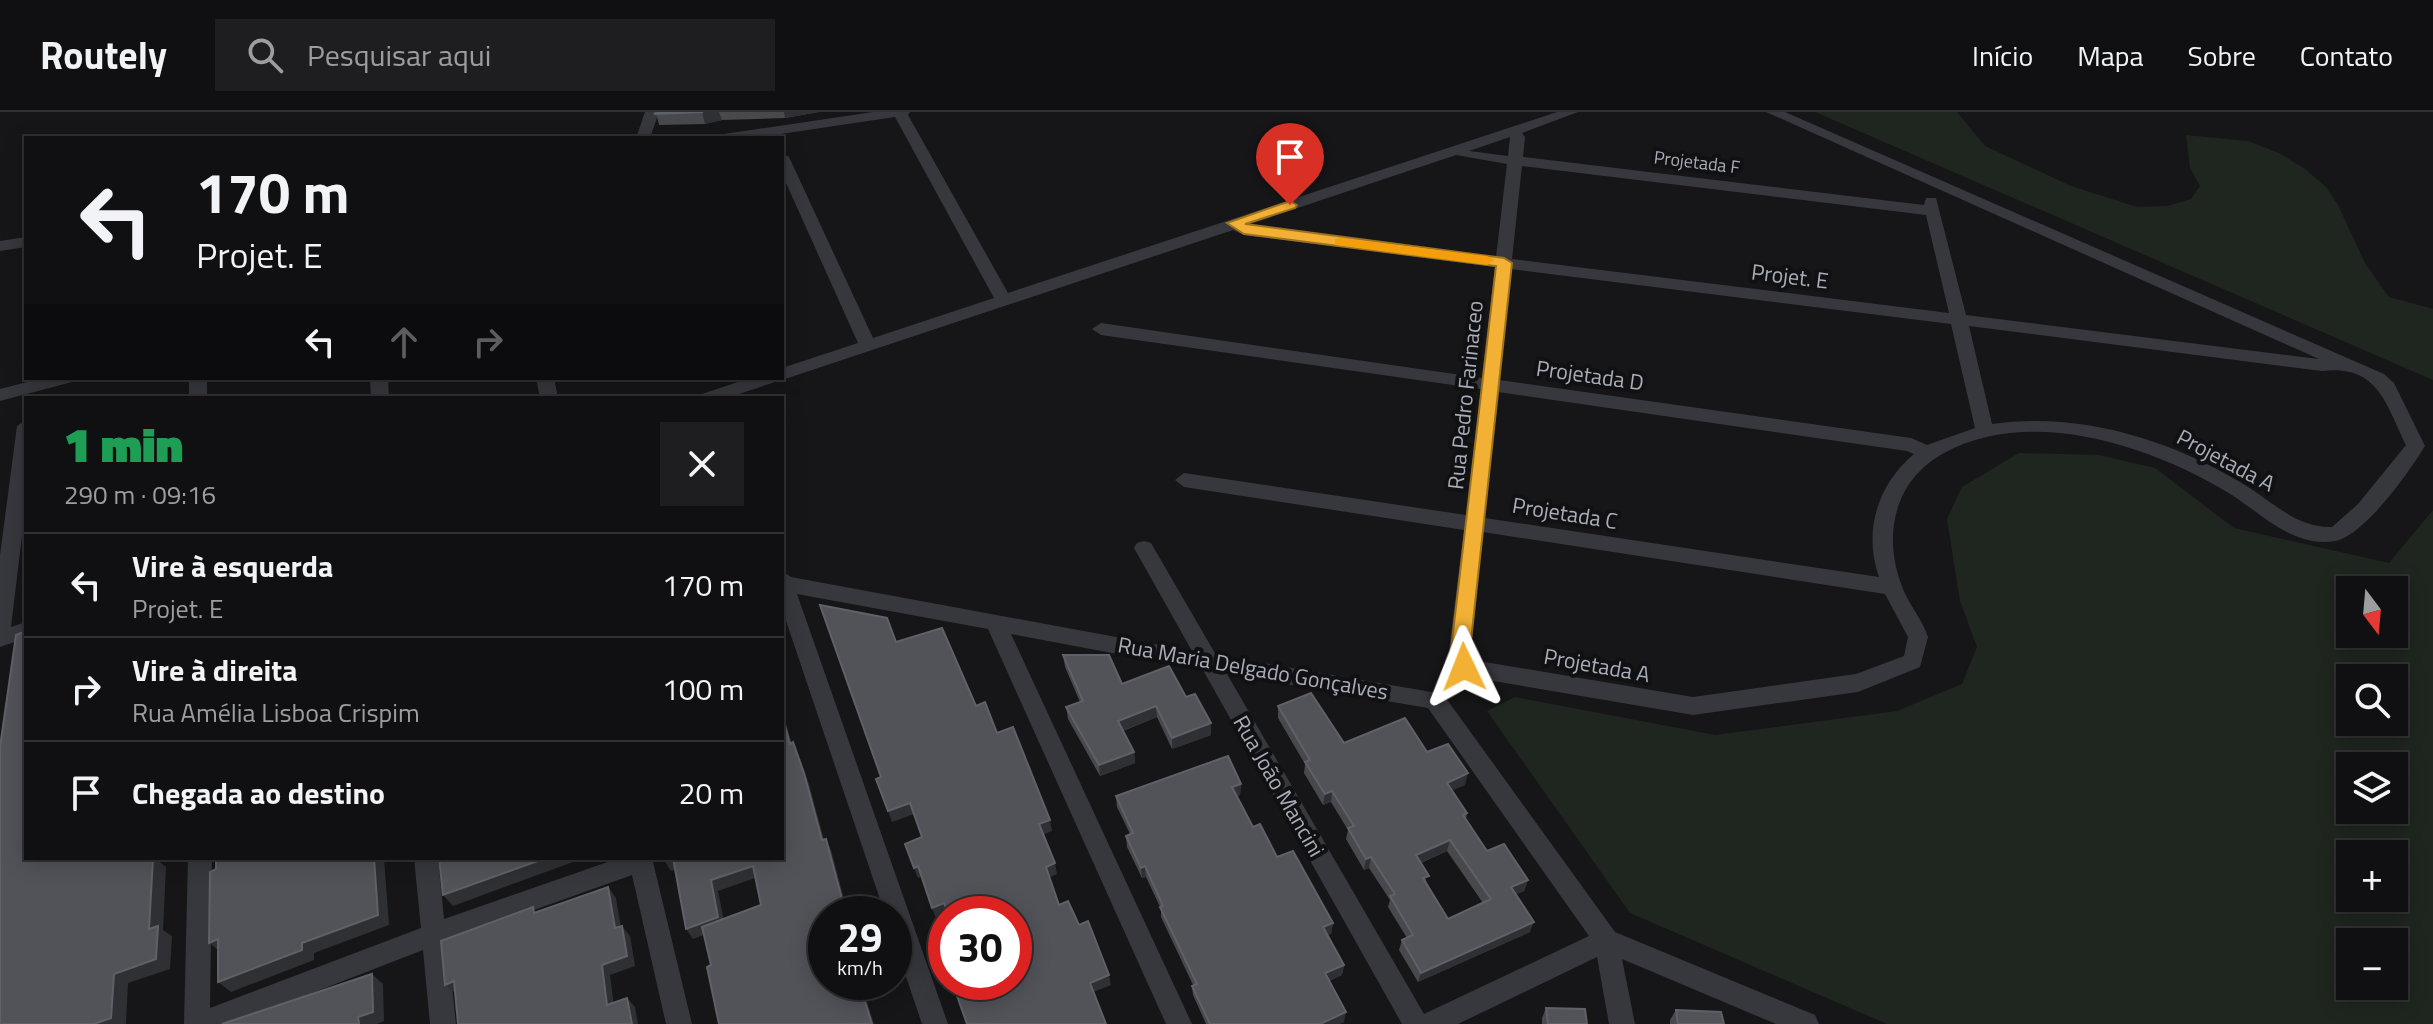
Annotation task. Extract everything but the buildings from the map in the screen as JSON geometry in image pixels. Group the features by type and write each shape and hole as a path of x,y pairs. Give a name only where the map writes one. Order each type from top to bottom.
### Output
{"street":[{"path":"644,136 652,112"},
{"path":"772,135 900,112 1004,300"},
{"path":"784,373 1571,112"},
{"name":"Projetada A","path":"1464,667 1693,706 1858,683 1913,661 1917,654 1918,637 1892,587 1881,546 1884,509 1900,478 1927,453 1944,444 1985,432 2009,428 2062,429 2147,447 2231,485 2293,526 2316,533 2334,534 2347,528 2416,446 2385,383 1773,112"},
{"name":"Rua Pedro Farinaceo","path":"1464,667 1460,650 1516,161 1518,137 1513,131"},
{"name":"Projetada F","path":"1457,150 1466,155 1933,211"},
{"path":"784,161 868,346"},
{"path":"1932,182 1928,190 1985,432"},
{"name":"Projet. E","path":"1234,223 1244,230 1504,263 2322,365 2343,362"},
{"path":"0,246 24,242"},
{"name":"Projetada D","path":"1101,329 1911,445 1927,453"},
{"path":"0,395 59,380"},
{"path":"713,392 761,380"},
{"path":"24,442 0,637 24,631"},
{"name":"Projetada C","path":"1184,480 1892,587"},
{"name":"Rua João Mancini","path":"1144,548 1416,1024"},
{"name":"Rua Maria Delgado Gonçalves","path":"784,582 1207,662 1435,700 1606,940"},
{"path":"784,588 935,1024"},
{"path":"995,622 1179,1024"},
{"path":"200,860 199,1024 640,860 679,1024"},
{"path":"426,860 443,1024"},
{"path":"1606,940 1622,1024"},
{"path":"1431,1024 1606,940 1806,1024"}],"shaded area":[{"path":"1815,112 1957,112 1985,146 2071,186 2137,207 2167,206 2191,199 2200,186 2190,168 2186,135 2248,141 2279,153 2326,187 2338,205 2365,263 2389,297 2433,309 2433,380"},
{"path":"2019,453 2099,455 2155,468 2234,528 2389,563 2433,510 2433,1024 1887,1024 1630,913 1487,711 1515,697 1715,735 1897,711 1962,684 1977,647 1960,601 1947,519 1962,487"}],"slow traffic":[{"path":"1340,242 1487,260"}],"route":[{"path":"1290,205 1234,223 1244,230 1504,263 1460,650 1464,667"}]}
